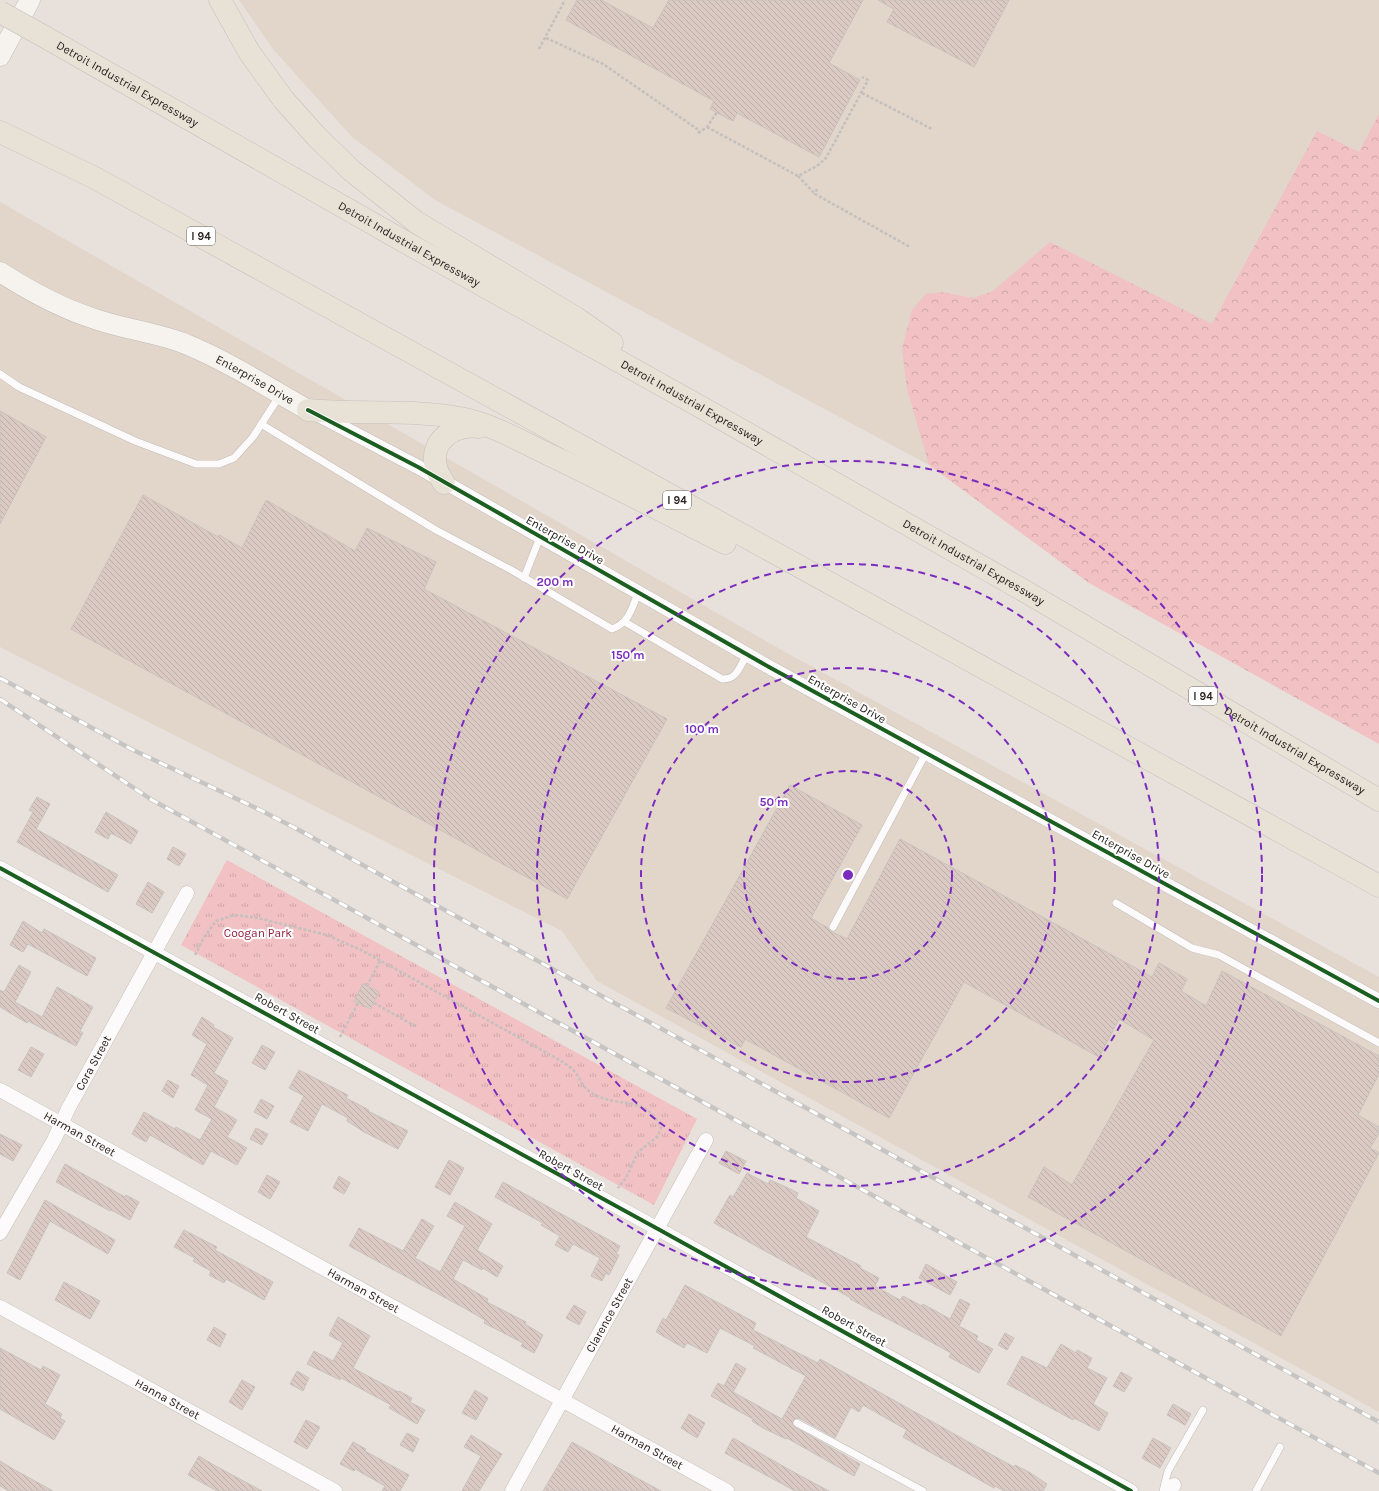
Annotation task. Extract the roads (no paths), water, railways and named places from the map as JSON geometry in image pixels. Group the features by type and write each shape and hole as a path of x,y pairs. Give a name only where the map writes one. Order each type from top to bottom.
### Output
{"highway":[{"path":"220,0 249,52 283,99 316,136 352,171 416,222 576,318 699,406"},
{"name":"Detroit Industrial Expressway","path":"0,12 1028,593 1379,800"},
{"name":"I 94","path":"0,132 95,178 1048,705 1379,886"},
{"path":"308,410 333,412 389,411 432,414 465,419 496,429 1048,705"},
{"path":"444,483 437,472 435,458 438,445 442,439 450,432 463,427 474,426 496,429"}],"main road":[{"path":"0,56 30,0"},
{"name":"Enterprise Drive","path":"0,272 32,292 79,314 100,321 157,334 188,345 308,410"}],"street":[{"name":"Enterprise Drive","path":"308,410 418,468 747,654 1379,1001"},
{"name":"Robert Street","path":"0,868 658,1229 1131,1491"},
{"name":"Cora Street","path":"0,1233 54,1140 68,1109 186,893"},
{"name":"Harman Street","path":"0,1090 727,1491"},
{"name":"Clarence Street","path":"512,1491 706,1140"},
{"name":"Hanna Street","path":"0,1306 335,1491"}],"lane":[{"path":"0,374 19,387 135,441 196,464 219,464 234,458 253,437 280,394"},
{"path":"262,424 436,530 524,578 612,629 625,622 638,593"},
{"path":"524,578 540,537"},
{"path":"625,622 722,679 728,679 735,676 747,654"},
{"path":"833,927 926,753"},
{"path":"1116,903 1192,948 1219,955 1379,1042"},
{"path":"1169,1489 1168,1471 1203,1410"},
{"path":"798,1423 923,1491"},
{"path":"1256,1491 1280,1447"}],"railway":[{"path":"0,678 133,750 297,829 1379,1422"},
{"path":"0,699 152,800 1379,1473"}],"park label":[{"name":"Coogan Park","path":"258,933"}]}
